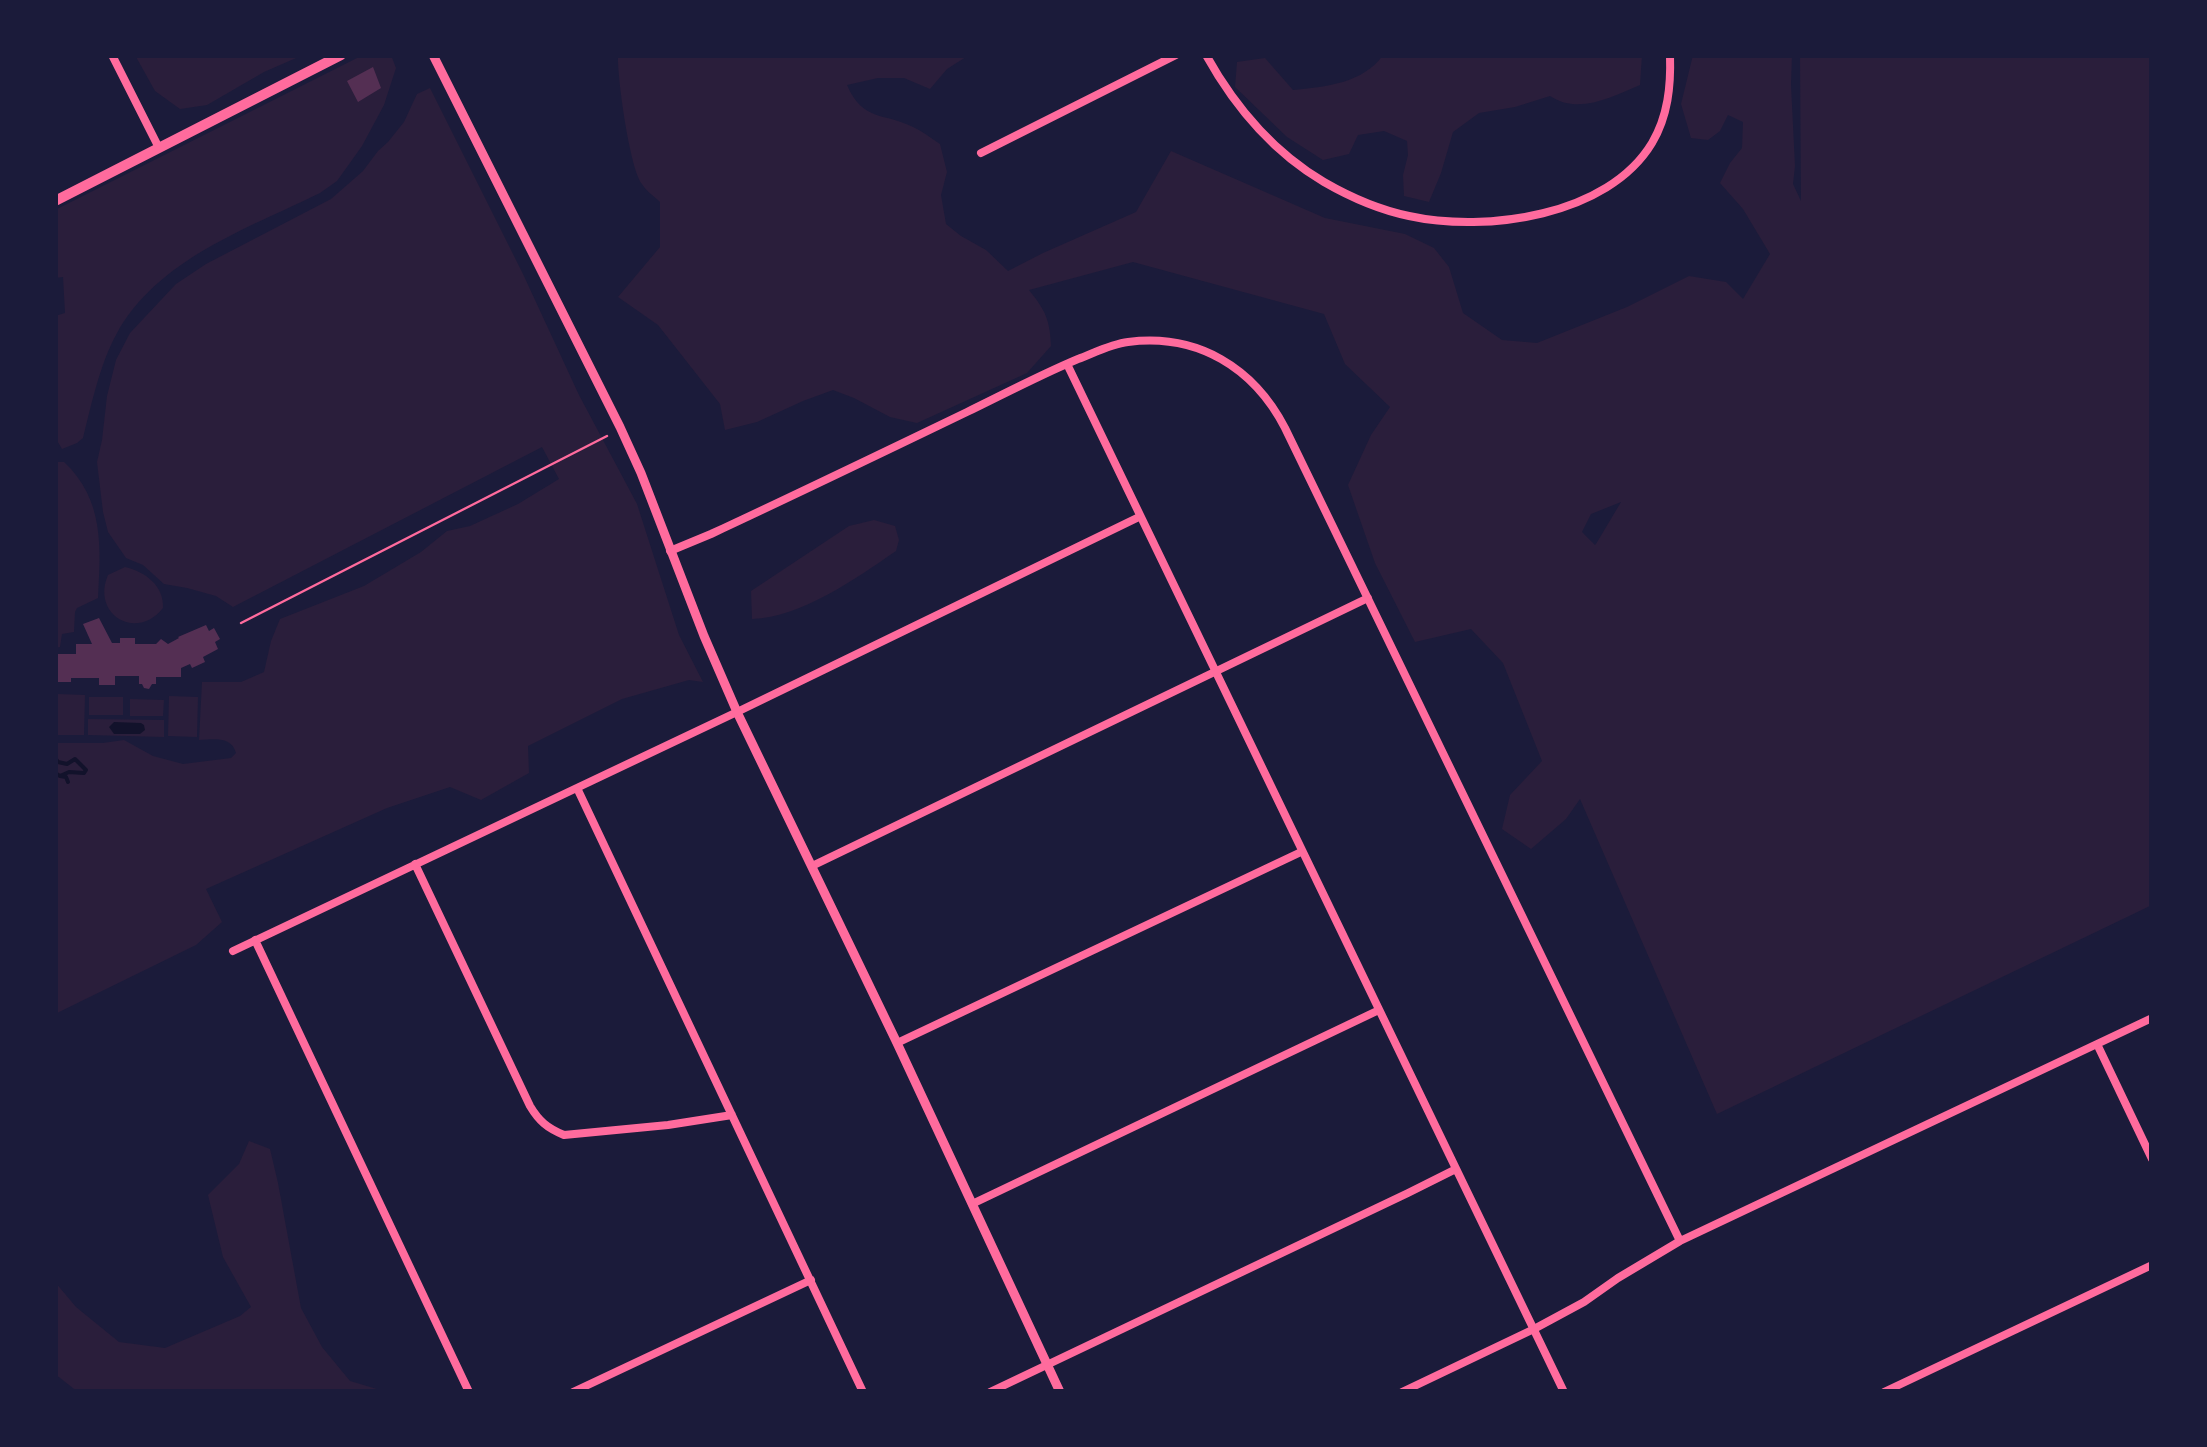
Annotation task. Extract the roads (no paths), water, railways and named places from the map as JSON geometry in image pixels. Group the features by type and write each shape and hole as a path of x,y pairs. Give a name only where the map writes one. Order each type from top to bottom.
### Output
{"main road":[{"path":"55,201 340,55"}],"street":[{"path":"112,55 159,148"},
{"path":"434,55 620,427 738,712 1060,1392"},
{"path":"980,153 1176,55"},
{"path":"1206,55 1255,126 1322,181 1408,216 1470,222 1526,217 1562,207 1616,181 1636,164 1655,138 1668,100 1670,55"},
{"path":"670,551 1108,346 1162,341 1200,349 1240,370 1276,410 1680,1241"},
{"path":"1067,364 1564,1392"},
{"path":"233,951 1140,517"},
{"path":"812,866 1368,598"},
{"path":"577,788 863,1392"},
{"path":"897,1043 1301,852"},
{"path":"415,864 530,1106 550,1130 564,1135 732,1114"},
{"path":"255,940 469,1392"},
{"path":"972,1204 1378,1010"},
{"path":"1402,1392 1584,1302 1680,1241 2152,1018"},
{"path":"2097,1044 2152,1158"},
{"path":"990,1392 1456,1168"},
{"path":"1884,1392 2152,1265"},
{"path":"573,1392 811,1280"}],"waterway":[{"path":"55,758 67,764 75,759 86,770 60,776"},
{"path":"55,773 68,782"}]}
